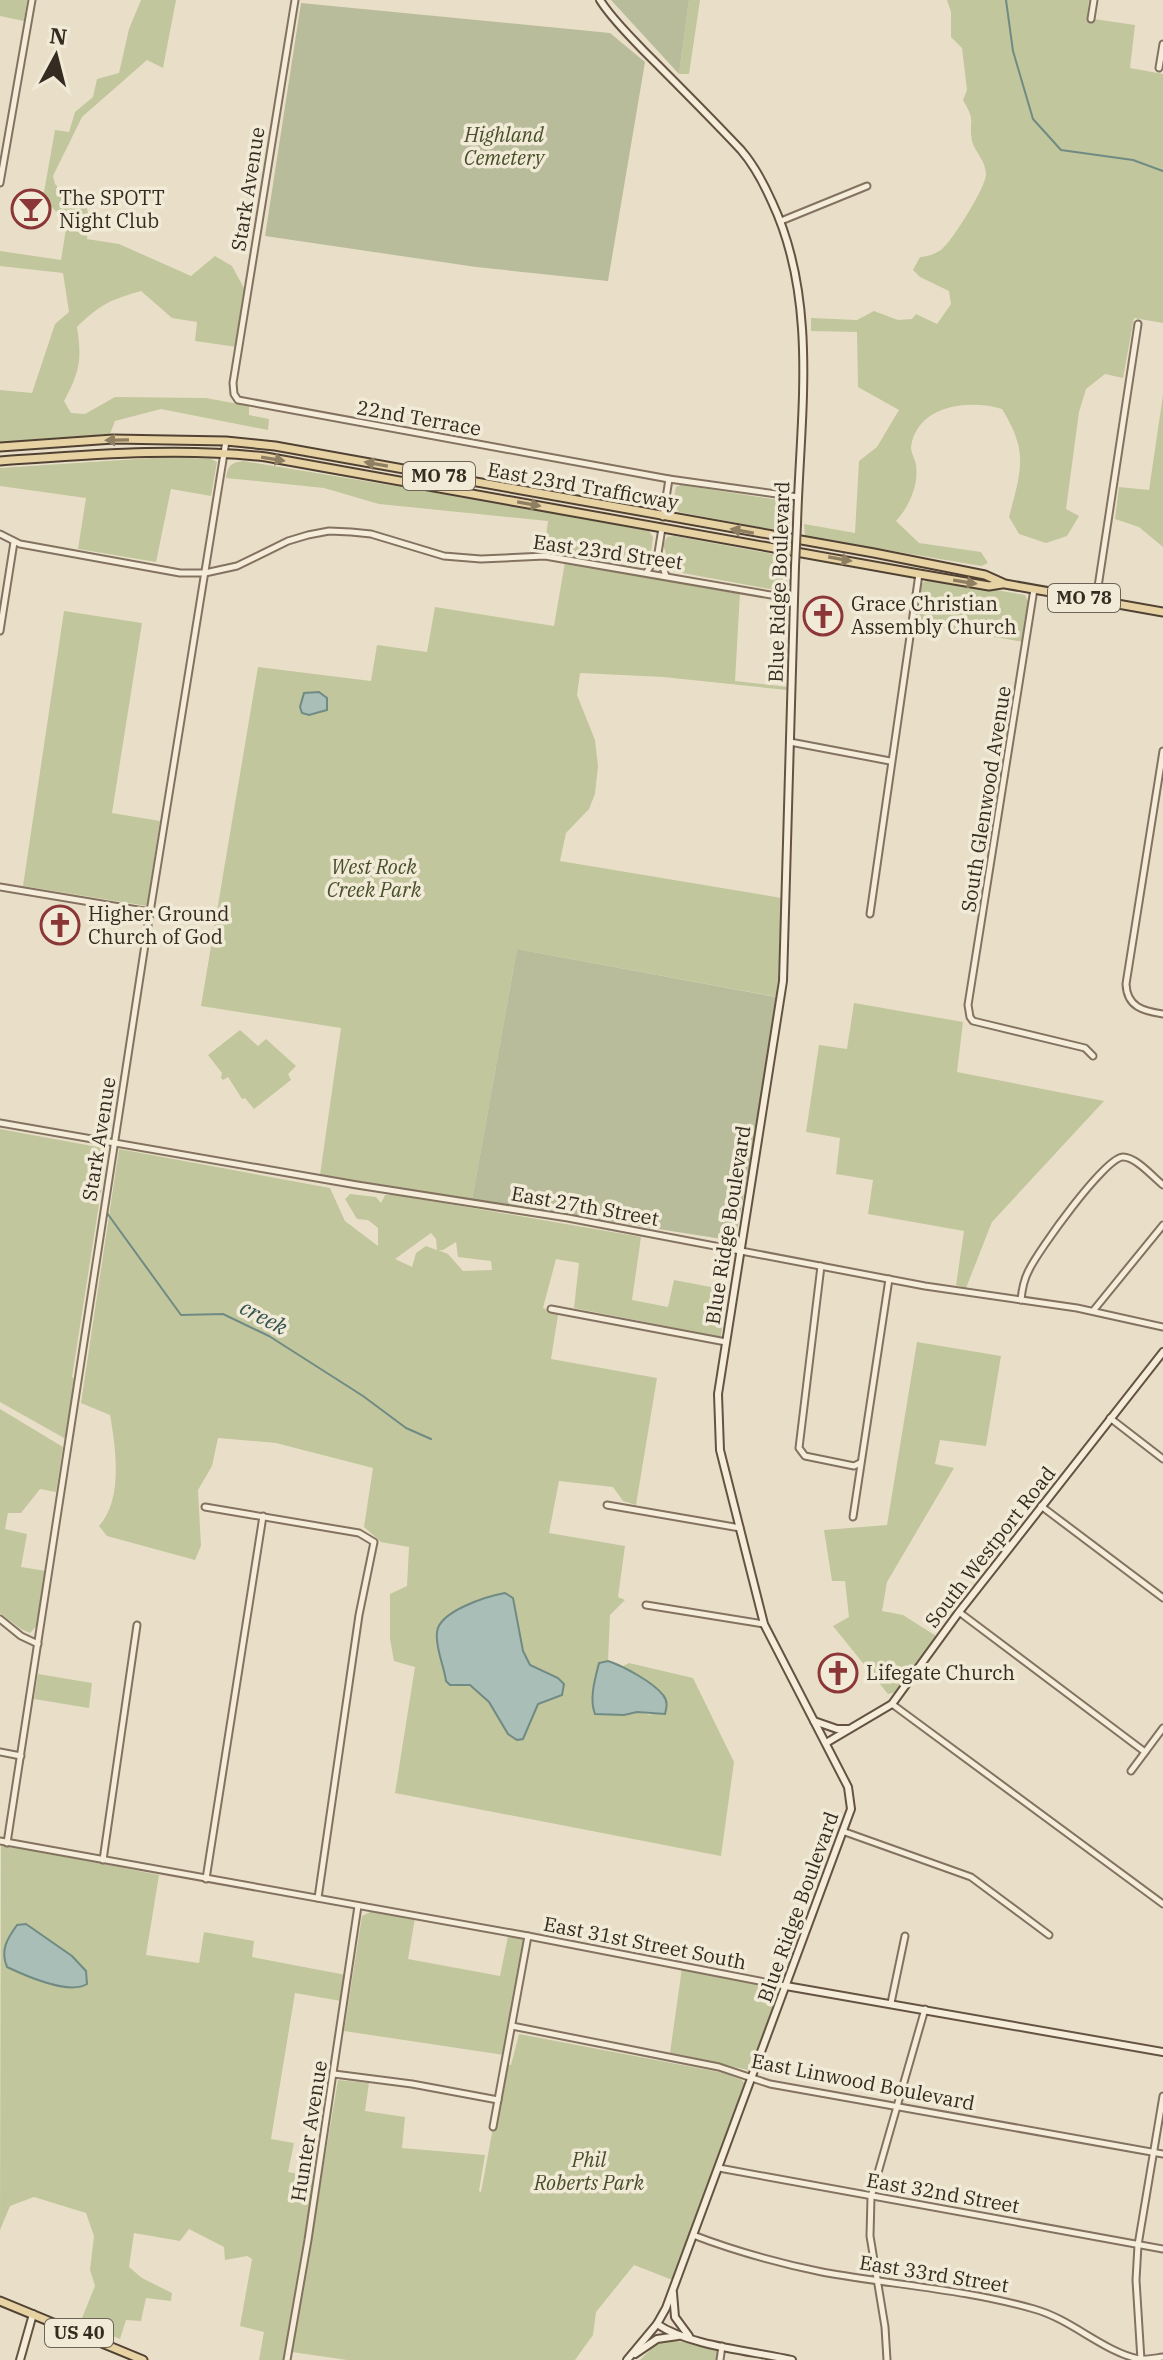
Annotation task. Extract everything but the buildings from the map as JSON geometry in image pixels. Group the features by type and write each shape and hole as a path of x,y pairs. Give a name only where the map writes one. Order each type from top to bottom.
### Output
{"main road":[{"name":"Blue Ridge Boulevard","path":"600,0 624,32 743,153 765,187 781,221 795,265 801,311 802,390 783,981 718,1394 717,1428 764,1624 850,1795 850,1817 845,1832 674,2286 657,2324 629,2358"},
{"name":"East 23rd Trafficway","path":"0,447 113,439 226,441 275,446 874,553 985,575 1005,584"},
{"name":"East 23rd Trafficway","path":"0,461 144,451 224,452 325,467 919,574"},
{"name":"MO 78","path":"919,574 989,586 1005,584 1163,612"},
{"name":"South Westport Road","path":"826,1743 892,1704 1041,1506 1110,1418 1160,1361 1163,1352"},
{"path":"814,1721 837,1729 852,1729"},
{"name":"East 31st Street South","path":"786,1986 1163,2052"},
{"path":"674,2286 675,2317 678,2326 689,2338"},
{"name":"US 40","path":"0,2301 143,2360"},
{"path":"20,2360 33,2314"},
{"path":"657,2324 667,2331 689,2338 792,2360"},
{"path":"629,2358 665,2336 689,2338"}],"street":[{"path":"0,179 32,0"},
{"name":"Stark Avenue","path":"233,383 295,0"},
{"path":"1091,19 1094,0"},
{"path":"1159,68 1163,44"},
{"path":"781,221 867,186"},
{"path":"1096,600 1138,324"},
{"name":"22nd Terrace","path":"233,383 234,394 242,402 669,479"},
{"name":"Stark Avenue","path":"7,1843 226,441"},
{"path":"663,517 669,479 798,497"},
{"path":"647,572 658,553 662,528"},
{"name":"East 23rd Street","path":"0,534 14,542 165,570 205,573 237,566 288,541 329,531 371,534 460,558 545,556 794,599"},
{"path":"0,631 14,542"},
{"path":"658,553 666,576"},
{"path":"870,914 919,574"},
{"name":"South Glenwood Avenue","path":"1034,589 968,1005 973,1021 1085,1048 1093,1056"},
{"path":"789,742 890,761"},
{"path":"1163,751 1126,984 1133,1005 1144,1011 1163,1014"},
{"path":"0,887 150,912"},
{"name":"East 27th Street","path":"0,1123 568,1218 889,1279 1093,1311 1163,1327"},
{"path":"1021,1300 1029,1269 1087,1187 1112,1160 1123,1157 1133,1161 1163,1185"},
{"path":"1093,1311 1163,1225"},
{"path":"821,1266 799,1448 805,1456 854,1466 860,1463"},
{"path":"853,1517 889,1279"},
{"path":"551,1309 726,1342"},
{"path":"1110,1418 1163,1459"},
{"path":"607,1505 740,1528"},
{"path":"1041,1506 1163,1598"},
{"path":"205,1507 359,1533 374,1542 359,1615 318,1898"},
{"path":"206,1879 263,1516"},
{"path":"646,1605 764,1624"},
{"path":"959,1612 1145,1752"},
{"path":"0,1619 21,1636 38,1644"},
{"path":"103,1860 137,1625"},
{"path":"892,1704 1163,1904"},
{"path":"1131,1771 1163,1728"},
{"path":"0,1752 21,1756"},
{"path":"845,1832 971,1877 1049,1935"},
{"name":"East 31st Street South","path":"0,1841 786,1986"},
{"name":"Hunter Avenue","path":"287,2360 358,1906"},
{"path":"493,2127 528,1936"},
{"path":"891,2003 905,1936"},
{"path":"887,2360 885,2327 870,2236 871,2197 925,2008"},
{"name":"East Linwood Boulevard","path":"512,2026 719,2067 753,2079 1163,2154"},
{"path":"334,2074 498,2100"},
{"path":"1163,2096 1138,2245 1136,2280 1141,2360 1163,2357"},
{"name":"East 32nd Street","path":"719,2168 1163,2249"},
{"name":"East 33rd Street","path":"693,2235 776,2262 975,2294 1046,2312 1141,2360"},
{"path":"720,2360 723,2345"}],"green space":[{"path":"0,0 27,0 24,21 0,16"},
{"path":"141,0 176,0 163,68 147,60 82,117 53,176 55,184 65,195 84,199 89,216 87,239 119,244 191,276 215,256 232,266 245,290 237,347 195,341 197,322 172,318 141,291 131,294 99,308 77,327 78,365 64,401 71,413 85,414 115,397 206,398 249,406 249,415 269,419 268,430 161,409 115,421 110,434 0,442 0,390 32,393 55,324 69,312 63,273 0,266 0,251 61,260 67,223 45,200 23,197 24,189 44,192 55,130 69,132 75,112 93,97 97,79 119,73 129,29"},
{"path":"611,0 689,0 679,74"},
{"path":"689,0 700,0 689,74 679,74"},
{"path":"947,0 1089,0 1087,18 1135,25 1130,68 1163,74 1163,323 1134,318 1123,378 1105,374 1086,389 1079,412 1066,509 1079,516 1067,536 1046,543 1019,534 1009,517 1020,462 1016,438 1002,409 975,405 946,408 923,422 915,433 911,447 917,473 914,488 896,521 919,543 981,552 988,563 981,566 805,536 804,524 855,533 859,461 877,447 899,410 858,387 857,332 811,331 811,318 857,320 874,311 898,320 912,319 916,314 937,324 951,304 949,291 920,277 913,270 920,257 938,252 947,244 975,202 986,175 972,141 971,118 963,100 967,90 962,48 951,37 951,12"},
{"name":"Highland Cemetery","path":"301,3 610,33 645,62 608,281 476,267 265,236"},
{"path":"1163,395 1163,547 1139,527 1115,519 1119,487 1149,490"},
{"path":"168,457 217,462 211,496 171,489 156,562 78,549 86,498 0,486 0,468"},
{"path":"243,461 649,531 653,537 650,560 646,566 544,552 548,521 379,504 324,488 226,478 230,466"},
{"path":"681,485 785,501 790,507 790,533 679,512 674,497 676,487"},
{"path":"667,537 789,557 787,585 782,590 775,590 677,572 671,568 663,545"},
{"name":"West Rock Creek Park","path":"565,562 740,593 735,681 788,687 787,690 663,677 580,673 577,695 595,740 598,766 595,794 589,809 566,833 560,861 782,898 777,997 517,949 472,1200 320,1175 341,1028 201,1006 258,667 371,681 377,645 427,652 435,607 554,626"},
{"path":"929,579 1025,595 1029,603 1024,642 917,624 921,584"},
{"path":"64,611 142,623 112,813 160,821 147,906 23,886"},
{"path":"517,949 781,998 735,1241 472,1200"},
{"path":"854,1003 963,1022 957,1072 1104,1101 992,1222 966,1288 956,1285 964,1231 868,1214 873,1180 836,1174 840,1138 806,1132 819,1045 847,1049"},
{"path":"240,1030 258,1046 266,1039 296,1066 288,1074 291,1080 254,1109 245,1098 242,1099 228,1077 221,1078 222,1073 208,1055"},
{"path":"0,1129 103,1148 107,1153 72,1377 75,1379 67,1436 64,1438 0,1402"},
{"path":"119,1149 330,1188 345,1221 378,1246 378,1228 368,1220 357,1219 345,1199 350,1194 376,1197 381,1203 385,1195 397,1195 641,1237 632,1300 668,1307 674,1280 726,1290 721,1337 574,1308 579,1263 556,1259 543,1308 558,1315 551,1359 657,1378 636,1505 623,1501 613,1487 559,1481 549,1533 625,1546 618,1597 625,1600 610,1615 608,1661 599,1664 624,1715 637,1712 651,1715 663,1695 623,1666 629,1663 693,1678 734,1762 721,1856 395,1793 415,1667 394,1661 390,1639 390,1594 407,1586 409,1547 381,1542 364,1527 373,1468 276,1443 218,1438 212,1466 198,1490 201,1546 195,1560 107,1536 99,1526 107,1515 115,1488 112,1428 110,1415 81,1403","holes":["431,1233 436,1239 437,1250 426,1246 416,1253 412,1267 395,1259","456,1242 458,1257 491,1261 492,1270 463,1271 448,1254 438,1250","513,1598 523,1651 530,1666 543,1672 538,1704 527,1729 508,1734 489,1702 470,1685 450,1685 446,1681 436,1633 438,1625"]},
{"path":"917,1342 1001,1356 986,1446 940,1440 935,1464 954,1468 887,1582 882,1611 903,1615 936,1636 897,1692 888,1694 833,1626 849,1617 845,1581 832,1581 824,1530 887,1525"},
{"path":"0,1409 63,1447 56,1492 40,1489 21,1513 8,1513 5,1529 27,1534 21,1567 46,1571 38,1624 30,1633 0,1613"},
{"path":"38,1674 92,1683 89,1708 34,1699"},
{"path":"1,1844 159,1875 146,1955 199,1963 204,1932 254,1941 252,1957 346,1975 341,2001 295,1993 271,2139 294,2143 288,2172 315,2177 283,2360 259,2360 264,2332 240,2326 252,2259 247,2256 225,2260 224,2247 189,2229 180,2241 134,2233 129,2267 142,2278 172,2293 171,2301 146,2298 141,2321 126,2320 120,2339 80,2323 95,2286 90,2270 94,2236 86,2213 34,2197 10,2206 0,2230"},
{"path":"372,1911 415,1918 408,1959 500,1976 508,1936 522,1939 524,1943 504,2055 344,2031 362,1916"},
{"path":"682,1968 769,1987 775,1993 776,1998 751,2068 748,2070 670,2053"},
{"name":"Phil Roberts Park","path":"519,2034 724,2073 745,2084 739,2098 744,2100 675,2281 634,2265 596,2312 593,2335 575,2360 347,2360 292,2352 338,2080 369,2083 365,2111 405,2117 402,2148 485,2155 481,2192 505,2064 511,2065"},
{"path":"665,2339 718,2348 716,2360 640,2360"}],"water":[{"path":"319,692 327,698 327,710 309,715 302,713 300,707 304,693"},
{"path":"505,1593 513,1598 523,1651 530,1665 564,1684 562,1695 538,1704 523,1739 517,1740 508,1734 489,1702 470,1685 450,1685 446,1681 437,1638 440,1624 455,1611"},
{"path":"608,1661 637,1675 658,1690 665,1697 665,1714 595,1714 593,1695 599,1663"},
{"path":"26,1924 72,1956 86,1971 87,1984 79,1987 59,1986 7,1967 4,1950 8,1940 17,1925"}],"waterway":[{"path":"1006,0 1013,51 1033,119 1061,150 1133,160 1163,171"},
{"name":"creek","path":"107,1213 181,1315 223,1314 269,1336 363,1396 406,1428 431,1439"}],"place":[{"name":"The SPOTT Night Club","path":"31,209"},
{"name":"Grace Christian Assembly Church","path":"823,616"},
{"name":"Higher Ground Church of God","path":"60,925"},
{"name":"Lifegate Church","path":"838,1673"}]}
